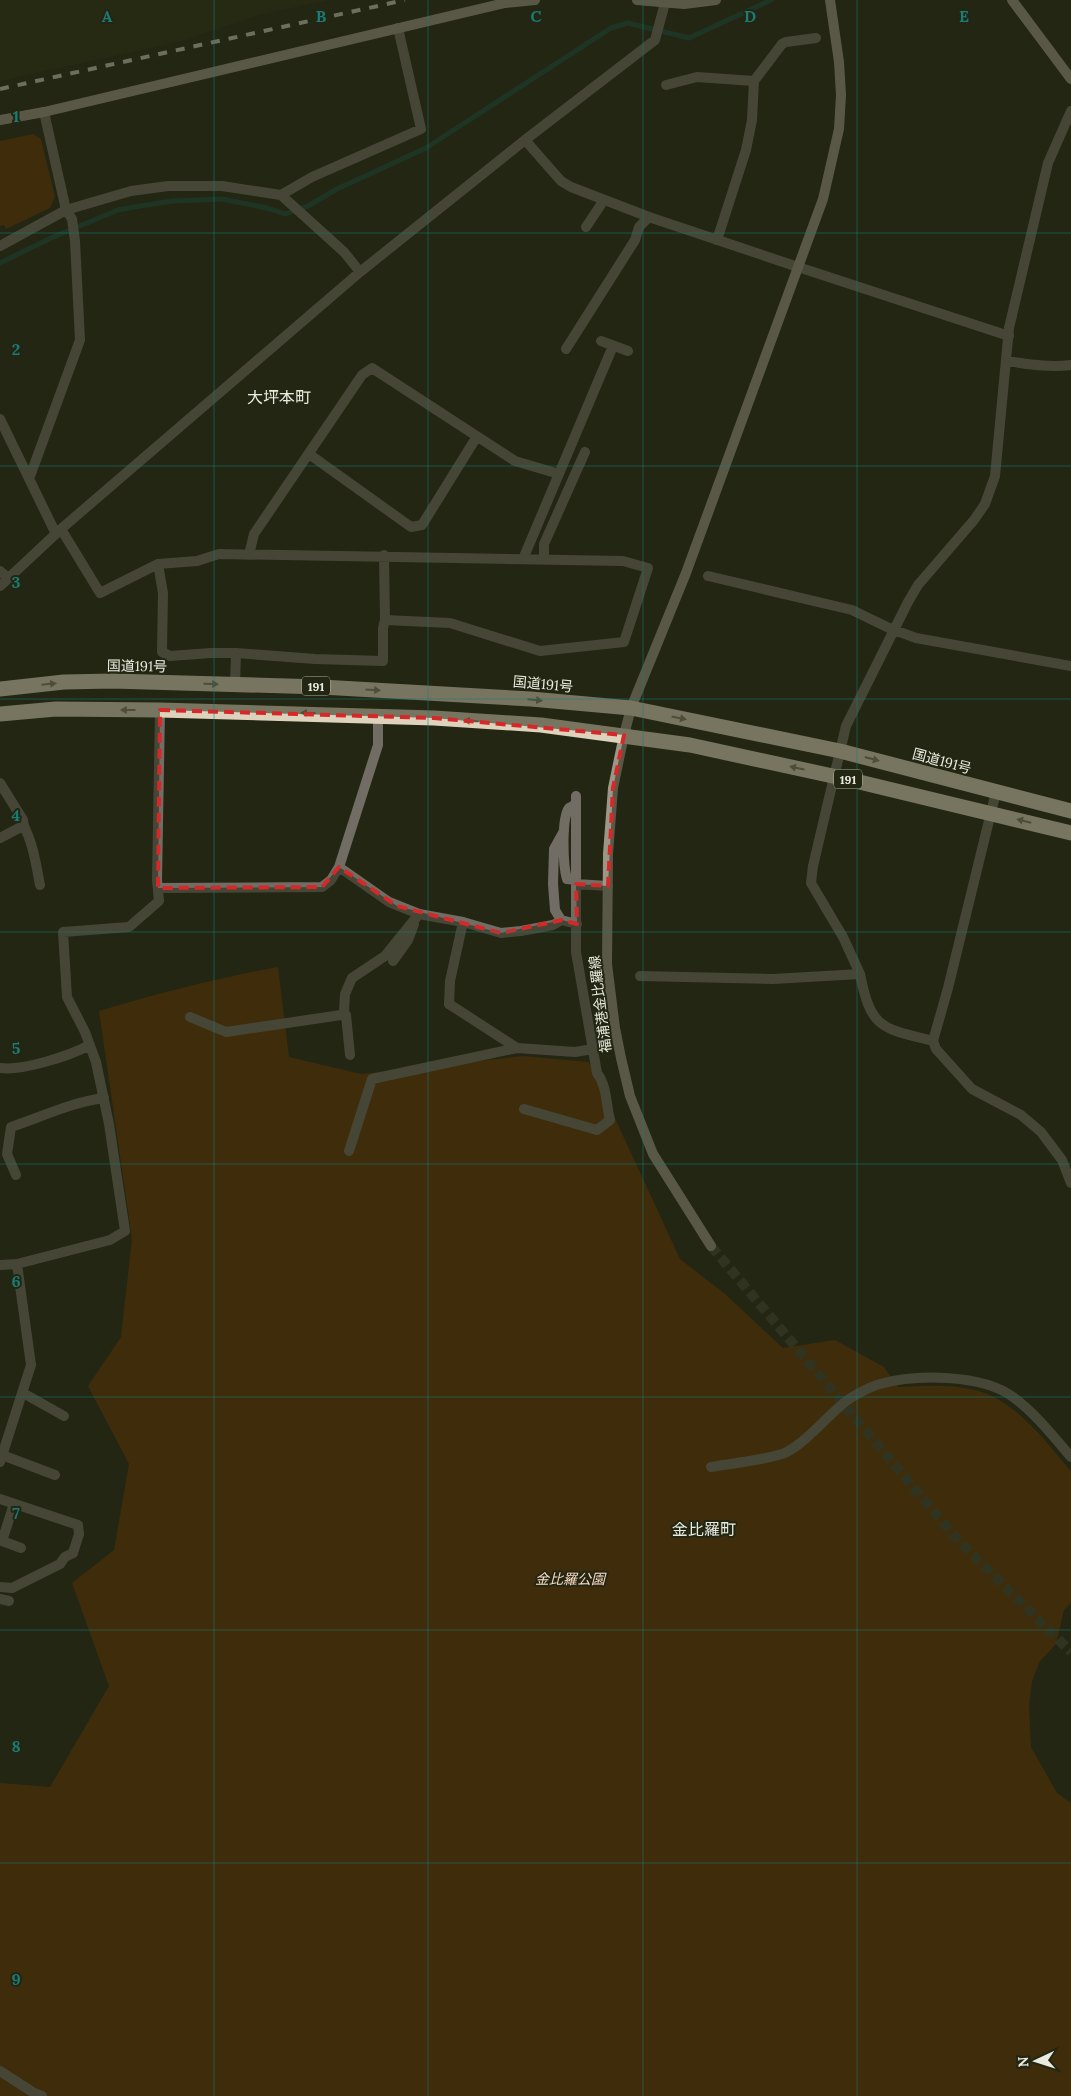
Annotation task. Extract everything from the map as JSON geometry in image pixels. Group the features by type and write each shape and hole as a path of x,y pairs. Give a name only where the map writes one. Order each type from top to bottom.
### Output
{"highway":[{"name":"国道191号","path":"0,689 64,682 113,681 320,686 531,699 632,708 840,751 1071,811"},
{"name":"191","path":"0,714 56,709 160,710 378,716 541,725 690,745 833,776 1071,833"}],"street":[{"path":"0,120 44,112 505,3 535,0"},
{"path":"637,0 684,4 716,0"},
{"name":"福浦港金比羅線","path":"711,1246 653,1154 630,1096 614,1028 607,964 608,854 613,788 624,735 632,708 686,574 823,199 838,129 841,95 839,62 830,0"},
{"path":"1012,0 1071,79"},
{"path":"0,586 59,532 360,272 525,140 655,40 665,3"},
{"path":"281,195 312,177 421,130 398,28"},
{"path":"717,240 746,150 752,120 754,81 782,44 816,38"},
{"path":"666,86 697,77 754,81"},
{"path":"933,1042 882,1026 873,1016 868,1005 860,974 843,937 811,883 833,776 846,726 918,585 974,520 985,504 995,476 1009,336 1020,275 1048,163 1071,111"},
{"path":"29,479 80,340 75,241 44,112"},
{"path":"525,140 561,181 571,187 649,217 1009,336"},
{"path":"0,246 69,215 131,191 168,186 222,186 281,195 344,252 360,272"},
{"path":"586,227 604,200"},
{"path":"566,349 635,240 639,227 649,217"},
{"path":"601,341 628,351"},
{"path":"523,559 613,346"},
{"path":"1007,361 1035,366 1058,367 1071,365"},
{"path":"249,555 254,534 362,375 372,368 476,438 515,461 559,474"},
{"path":"0,419 29,479 59,532 100,593 158,564 197,561 219,554 623,561 648,568 624,642 540,651 450,623 385,620"},
{"path":"309,454 411,527 422,526 476,438"},
{"path":"544,560 544,544 585,452"},
{"path":"158,564 163,593 162,652 170,656 236,653 315,659 383,661 383,628 385,620 384,556"},
{"path":"0,571 8,578"},
{"path":"708,576 852,610 916,638 1071,666"},
{"path":"235,684 236,653"},
{"path":"0,1265 17,1264 110,1240 125,1231 104,1098 96,1062 85,1032 67,998 63,932 128,927 159,901 160,710"},
{"path":"158,888 322,888 331,880 339,866 378,745 378,716"},
{"path":"0,783 23,820 23,826 29,838 40,885"},
{"path":"996,792 933,1042 936,1049 972,1089 1021,1114 1041,1132 1062,1160 1071,1183"},
{"path":"524,1109 597,1130 610,1120 606,1104 604,1081 598,1073 593,1049 576,952 577,924 576,882 576,800 567,814 564,831 565,872 567,879 576,882 608,886"},
{"path":"0,838 23,826"},
{"path":"564,831 554,849 552,884 555,910 562,920 577,924"},
{"path":"339,866 389,902 419,914 463,922 501,933 553,925 562,920"},
{"path":"393,962 408,940 419,914"},
{"path":"350,1055 346,1015 344,1012 345,994 352,978 385,956 419,914"},
{"path":"463,922 450,982 449,1004 517,1048"},
{"path":"640,976 773,979 860,974"},
{"path":"190,1017 226,1032 341,1016 344,1012"},
{"path":"0,1068 16,1068 75,1053 90,1045"},
{"path":"349,1151 372,1079 517,1048 575,1052 593,1049"},
{"path":"16,1174 3,1149 11,1128 64,1109 104,1098"},
{"path":"17,1264 31,1364 1,1458 55,1474"},
{"path":"711,1467 783,1454 798,1445 824,1420 862,1390 878,1384 902,1379 976,1382 996,1388 1012,1396 1031,1412 1071,1457"},
{"path":"23,1393 64,1416"},
{"path":"0,1499 78,1524 80,1534 73,1553 65,1557 60,1564 4,1587 5,1600"},
{"path":"14,1504 2,1541 21,1548"},
{"path":"0,2070 34,2094 42,2096"}],"highlighted area":[{"path":"160,710 434,718 624,735 613,788 608,886 576,884 577,924 562,920 501,933 397,906 339,867 322,887 158,888"}],"shaded area":[{"path":"0,0 328,0 255,16 174,43 0,81"}],"green space":[{"path":"33,134 41,139 55,197 50,208 6,229 4,225 0,226 0,141"},
{"name":"金比羅公園","path":"278,967 289,1057 361,1074 523,1056 589,1062 680,1259 725,1294 783,1348 835,1340 884,1367 898,1387 956,1387 990,1395 1017,1412 1029,1423 1071,1471 1071,1603 1064,1610 1056,1644 1040,1661 1032,1681 1029,1706 1031,1747 1057,1793 1071,1803 1071,2096 0,2096 0,1783 50,1787 109,1686 72,1583 114,1550 129,1464 88,1386 121,1337 132,1239 99,1011 188,986"}],"waterway":[{"path":"0,263 51,238 118,210 134,207 173,201 222,199 267,208 285,214 308,206 337,189 426,148 611,28 628,23 689,38 771,0"}],"tunnel":[{"path":"711,1246 956,1538 1071,1652"}],"railway":[{"path":"0,89 405,0"}],"district":[{"name":"大坪本町","path":"279,397"},
{"name":"金比羅町","path":"704,1529"}]}
